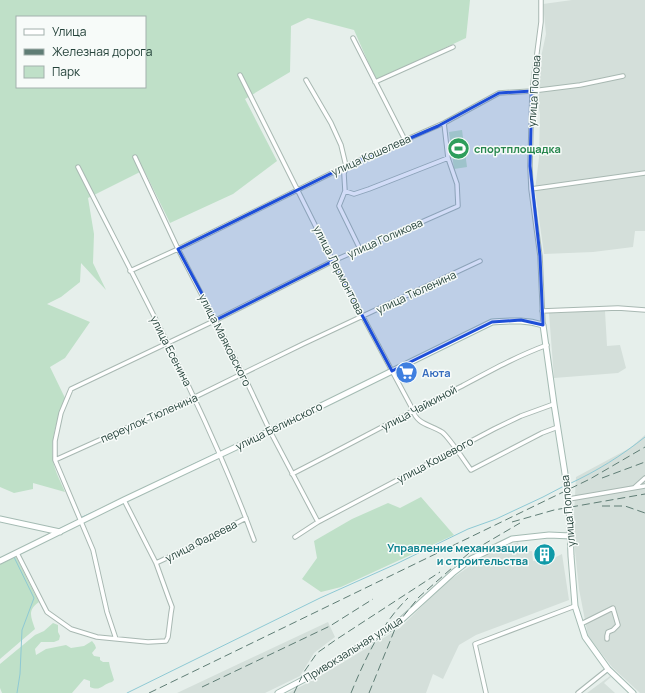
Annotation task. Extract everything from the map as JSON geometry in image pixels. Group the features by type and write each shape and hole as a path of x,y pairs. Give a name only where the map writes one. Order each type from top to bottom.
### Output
{"street":[{"name":"улица Попова","path":"541,0 541,22 532,91 530,166 531,189 540,256 543,325"},
{"path":"353,38 405,140"},
{"path":"375,82 453,47"},
{"name":"улица Лермонтова","path":"240,75 333,261 392,371 414,416 420,422 434,427 444,433 471,470 542,433 558,427"},
{"name":"улица Кошелева","path":"130,271 346,166 444,123 499,93 532,91 623,76"},
{"path":"306,80 331,123 341,145 346,166 344,174 345,191 340,206 360,249"},
{"name":"улица Голикова","path":"55,460 55,441 61,413 71,389 216,320 333,261 458,206 457,184 448,158 444,123"},
{"name":"улица Маяковского","path":"135,157 178,249 216,320 270,431 318,522"},
{"path":"345,191 354,194 448,158"},
{"name":"улица Есенина","path":"78,168 195,397 254,540"},
{"path":"531,189 645,173"},
{"name":"улица Тюленина","path":"243,374 480,261"},
{"path":"542,311 618,308 645,310"},
{"name":"улица Белинского","path":"0,562 124,500 270,431 492,322 521,320 532,321 543,325"},
{"path":"543,325 547,345"},
{"name":"улица Попова","path":"547,345 554,404 569,499 575,606 585,637 608,669 633,693"},
{"name":"улица Чайкиной","path":"292,474 354,443 412,410 526,353 547,345"},
{"name":"переулок Тюленина","path":"55,460 243,374"},
{"name":"улица Кошевого","path":"295,536 318,522 521,416 554,404"},
{"path":"55,460 93,550 107,612 116,639"},
{"path":"635,488 645,478"},
{"path":"569,499 645,486"},
{"path":"17,554 47,612 53,618 71,629 97,637 148,642 166,641 168,637 172,607 156,563 124,500"},
{"name":"улица Фадеева","path":"156,563 201,542 246,518"},
{"path":"0,519 60,532"},
{"name":"Привокзальная улица","path":"278,693 318,672 397,624 454,572 471,559 512,539 549,535 571,536"},
{"path":"486,693 475,644 575,606"},
{"path":"581,624 613,608 618,625 613,630 608,632 607,639"},
{"path":"578,693 608,669"}],"highlighted area":[{"path":"532,91 530,166 540,256 543,325 521,320 492,322 392,371 333,261 216,320 178,249 346,166 438,126 499,93"}],"shaded area":[{"path":"572,0 645,0 645,231 635,231 633,247 593,252 544,254 535,190 539,158 540,114 535,85 546,34 543,4"},
{"path":"605,311 607,346 620,345 626,368 618,373 554,378 549,313"},
{"path":"645,435 645,693 640,693 612,667 588,636 579,589 573,532 576,477 630,448"},
{"path":"518,542 521,552 532,551 533,561 556,557 562,554 569,600 476,635 459,645 443,679 433,674 426,693 288,693 317,678 400,628 445,583 485,556"},
{"path":"328,622 335,637 314,653 300,676 265,693 177,693"},
{"path":"610,676 611,677 604,683 615,693 587,693"}],"green space":[{"path":"0,0 470,0 466,38 376,80 354,30 308,18 291,26 290,72 245,99 277,161 233,194 170,223 144,170 88,198 94,234 93,263 106,290 81,263 80,282 61,297 47,304 90,322 65,358 50,367 65,398 55,428 52,451 55,467 65,492 33,483 33,489 14,493 0,487"},
{"name":"спортплощадка","path":"462,130 467,167 454,169 449,132"},
{"path":"421,497 454,535 341,587 321,592 302,579 317,558 314,541 352,519 388,503 400,508"},
{"path":"16,557 39,602 31,611 31,617 35,629 0,659 0,564"},
{"path":"53,623 58,625 58,632 60,636 59,640 54,642 41,642 35,649 36,655 46,649 66,645 71,648 84,646 92,641 96,648 92,653 94,656 100,657 100,660 103,662 109,662 114,680 97,689 90,687 90,681 84,679 72,693 2,693 0,688 0,664 35,635 44,631"}],"waterway":[{"path":"569,484 608,463 645,437"},
{"path":"160,480 217,453"},
{"path":"127,693 320,598 396,564 468,529 496,519 564,486"},
{"path":"80,518 98,510"},
{"path":"59,529 78,520"},
{"path":"14,557 34,598 22,630 20,674 17,693"}],"railway":[{"path":"149,693 590,479 645,447"},
{"path":"602,478 645,462"},
{"path":"512,522 554,510 645,494"},
{"path":"602,506 625,506 645,513"},
{"path":"369,693 397,624 419,597 469,553 520,523"},
{"path":"294,693 304,672 317,653 440,572"},
{"path":"351,693 375,642 398,608 408,598"},
{"path":"202,687 330,626 373,599"}],"place":[{"name":"спортплощадка","path":"458,149"},
{"name":"Аюта","path":"407,373"},
{"name":"Управление механизации и строительства","path":"544,554"}]}
